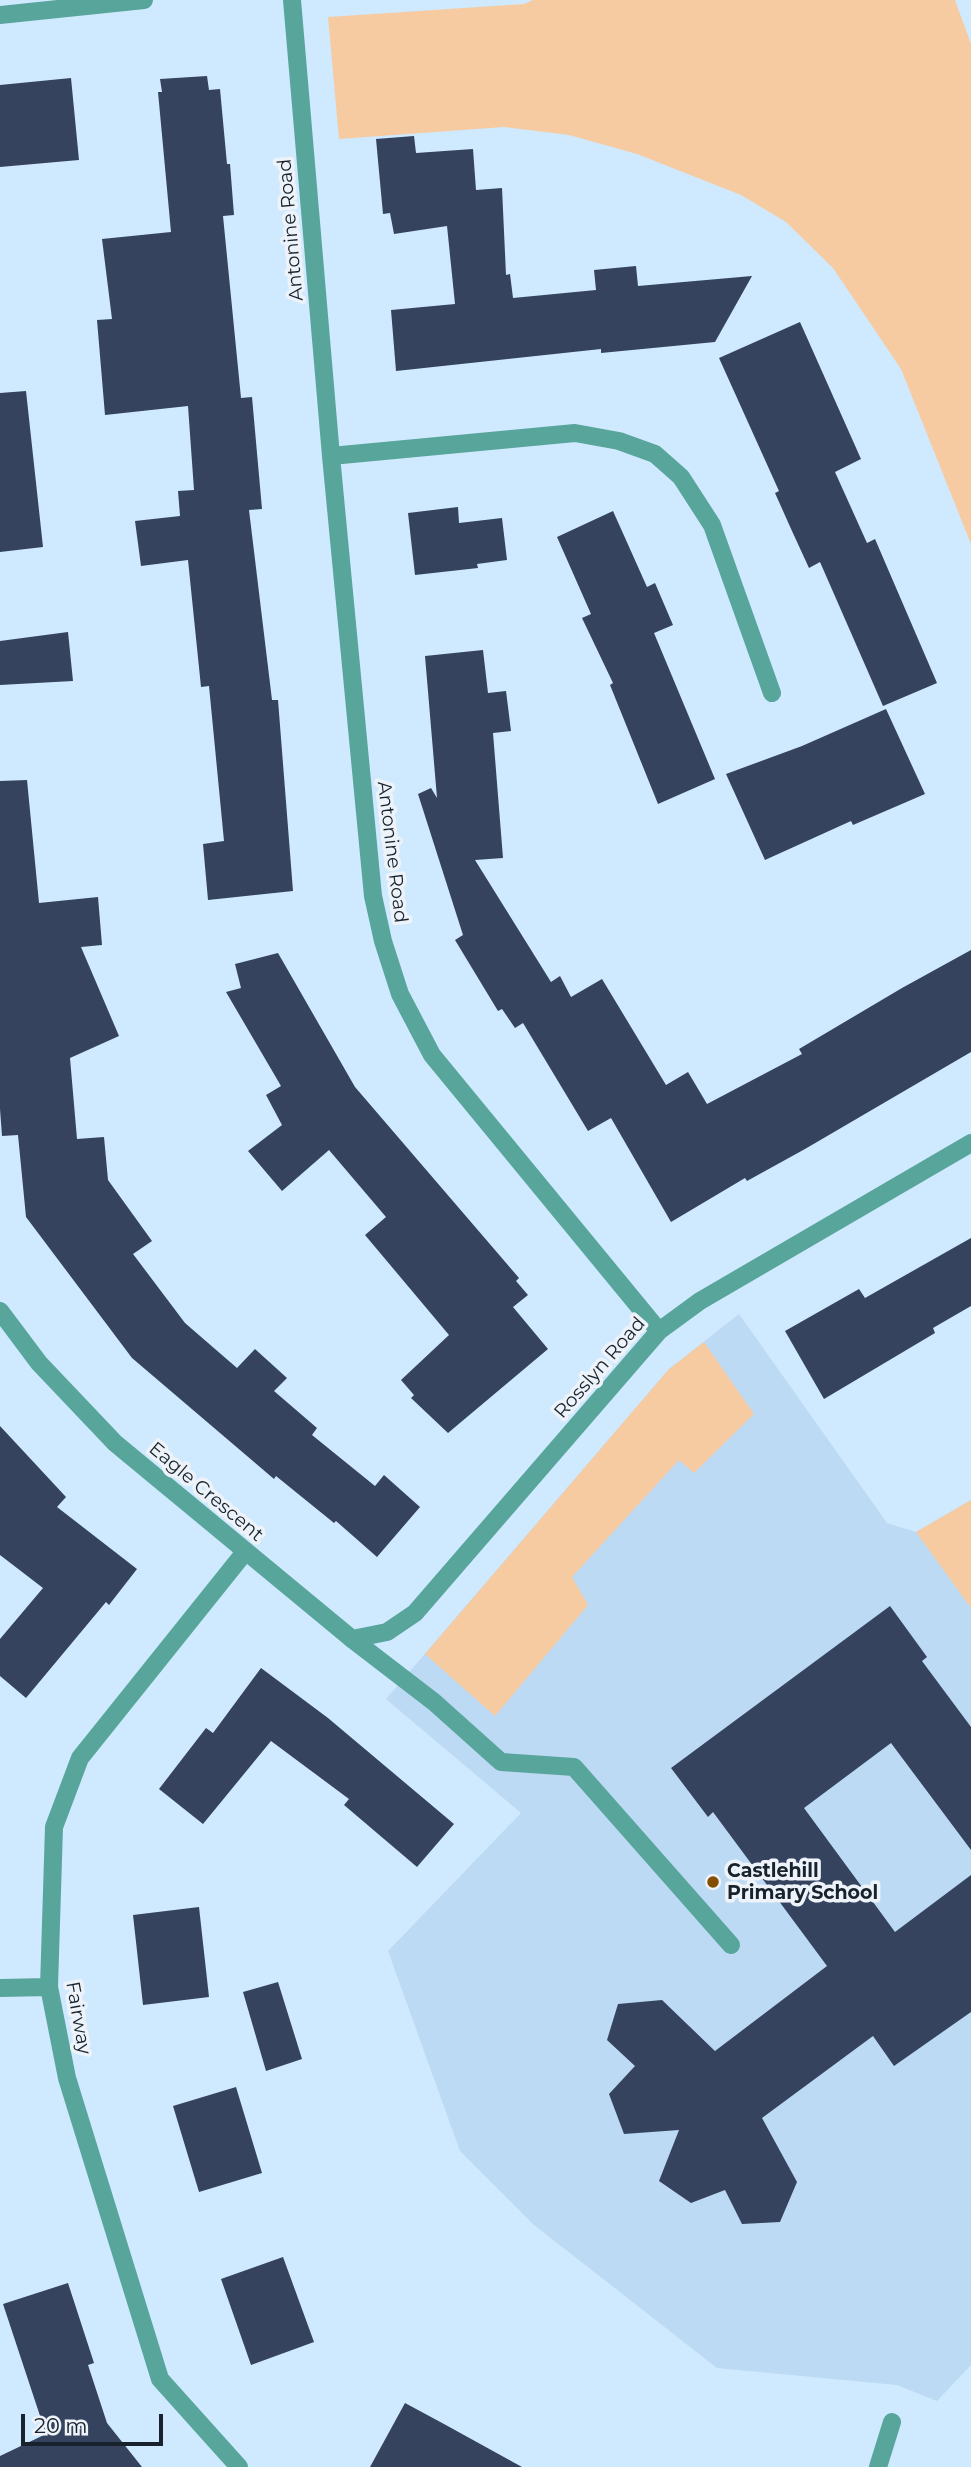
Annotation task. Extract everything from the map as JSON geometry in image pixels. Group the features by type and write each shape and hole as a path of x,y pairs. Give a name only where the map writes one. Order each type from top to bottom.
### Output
{"street":[{"path":"0,15 144,0"},
{"name":"Antonine Road","path":"292,0 331,456 373,897 383,941 400,994 432,1055 659,1331"},
{"path":"331,456 575,433 619,441 656,454 681,477 712,525 772,693"},
{"name":"Rosslyn Road","path":"352,1639 387,1632 415,1613 659,1331 700,1301 971,1143"},
{"name":"Eagle Crescent","path":"0,1311 39,1363 115,1443 244,1552 434,1702 501,1762 575,1768 731,1945"},
{"name":"Fairway","path":"239,2467 160,2379 67,2078 49,1987 54,1827 80,1758 244,1552"},
{"path":"0,1988 49,1987"},
{"path":"878,2467 892,2421"}],"shaded area":[{"path":"533,0 955,0 971,44 971,544 901,369 833,268 786,222 741,195 637,154 569,135 504,127 339,139 328,17 524,4"},
{"name":"Castlehill Primary School","path":"739,1314 887,1523 916,1532 971,1500 971,2365 937,2401 897,2385 717,2368 534,2225 460,2151 388,1951 521,1813 386,1699 669,1369"},
{"path":"704,1342 754,1414 694,1473 679,1460 572,1577 588,1605 495,1716 425,1654 669,1369"},
{"path":"971,1500 971,1608 916,1532"}],"building":[{"path":"207,76 209,90 220,89 227,164 230,164 234,215 223,216 241,398 252,397 262,509 249,510 272,700 278,700 293,891 208,900 203,844 224,841 209,686 201,687 188,560 141,566 135,521 180,516 178,491 194,490 188,406 105,415 97,320 112,319 102,239 171,232 158,92 162,92 160,79"},
{"path":"71,78 79,160 0,167 0,85"},
{"path":"414,136 416,153 473,149 476,190 502,188 506,275 510,274 513,298 596,290 594,270 636,266 638,286 752,276 715,342 601,353 601,349 396,371 391,310 455,304 447,226 394,234 390,213 383,214 376,139"},
{"path":"800,322 861,459 835,472 867,543 875,539 937,683 883,706 820,562 809,568 775,493 779,491 719,358"},
{"path":"26,391 43,547 0,552 0,393"},
{"path":"458,507 459,523 502,518 507,560 477,564 478,568 415,575 408,513"},
{"path":"613,511 647,587 655,583 673,625 654,633 715,779 658,804 610,685 613,683 582,618 591,614 557,537"},
{"path":"68,632 73,681 0,685 0,641"},
{"path":"483,650 488,693 506,691 511,731 493,733 503,858 475,860 551,982 560,976 571,997 602,979 666,1085 688,1072 707,1104 802,1054 799,1049 971,950 971,1052 805,1149 747,1181 745,1178 671,1222 611,1118 588,1131 523,1023 515,1028 502,1009 498,1011 455,940 463,935 418,794 431,788 437,798 425,656"},
{"path":"886,709 925,794 853,825 851,821 765,860 726,774 802,746"},
{"path":"27,780 39,903 98,897 102,945 81,947 119,1036 70,1058 77,1139 104,1137 108,1180 152,1241 133,1254 185,1323 237,1368 255,1349 287,1378 274,1391 317,1428 312,1435 375,1486 384,1475 420,1507 377,1557 336,1521 334,1523 276,1476 274,1479 132,1358 26,1217 18,1135 2,1136 0,1109 0,781"},
{"path":"278,953 355,1087 519,1278 516,1281 528,1295 513,1307 548,1349 448,1433 411,1398 414,1395 401,1380 449,1335 365,1235 386,1217 329,1150 282,1191 248,1151 282,1125 266,1095 281,1086 226,992 241,988 235,964"},
{"path":"971,1238 971,1306 933,1328 935,1333 824,1399 785,1331 859,1289 865,1298"},
{"path":"0,1426 66,1497 57,1507 137,1569 109,1605 106,1602 26,1698 0,1676 0,1639 43,1588 0,1555"},
{"path":"890,1606 927,1657 922,1661 971,1727 971,1850 891,1743 804,1808 895,1932 971,1875 971,2012 894,2066 873,2036 762,2118 797,2182 780,2222 742,2224 725,2190 691,2203 659,2181 679,2130 624,2134 609,2094 635,2066 607,2040 618,2004 662,2000 715,2051 827,1966 713,1812 708,1817 671,1768"},
{"path":"261,1668 328,1718 454,1824 417,1867 344,1805 349,1799 271,1741 203,1824 159,1789 206,1728 213,1733"},
{"path":"199,1907 209,1997 143,2005 133,1915"},
{"path":"278,1982 302,2059 266,2071 243,1992"},
{"path":"236,2087 262,2173 199,2192 173,2106"},
{"path":"283,2257 314,2342 251,2365 221,2279"},
{"path":"68,2283 94,2363 88,2365 107,2423 142,2467 0,2467 0,2456 46,2434 3,2304"},
{"path":"405,2403 444,2424 522,2467 370,2467"}],"place":[{"name":"Castlehill Primary School","path":"713,1882"}]}
